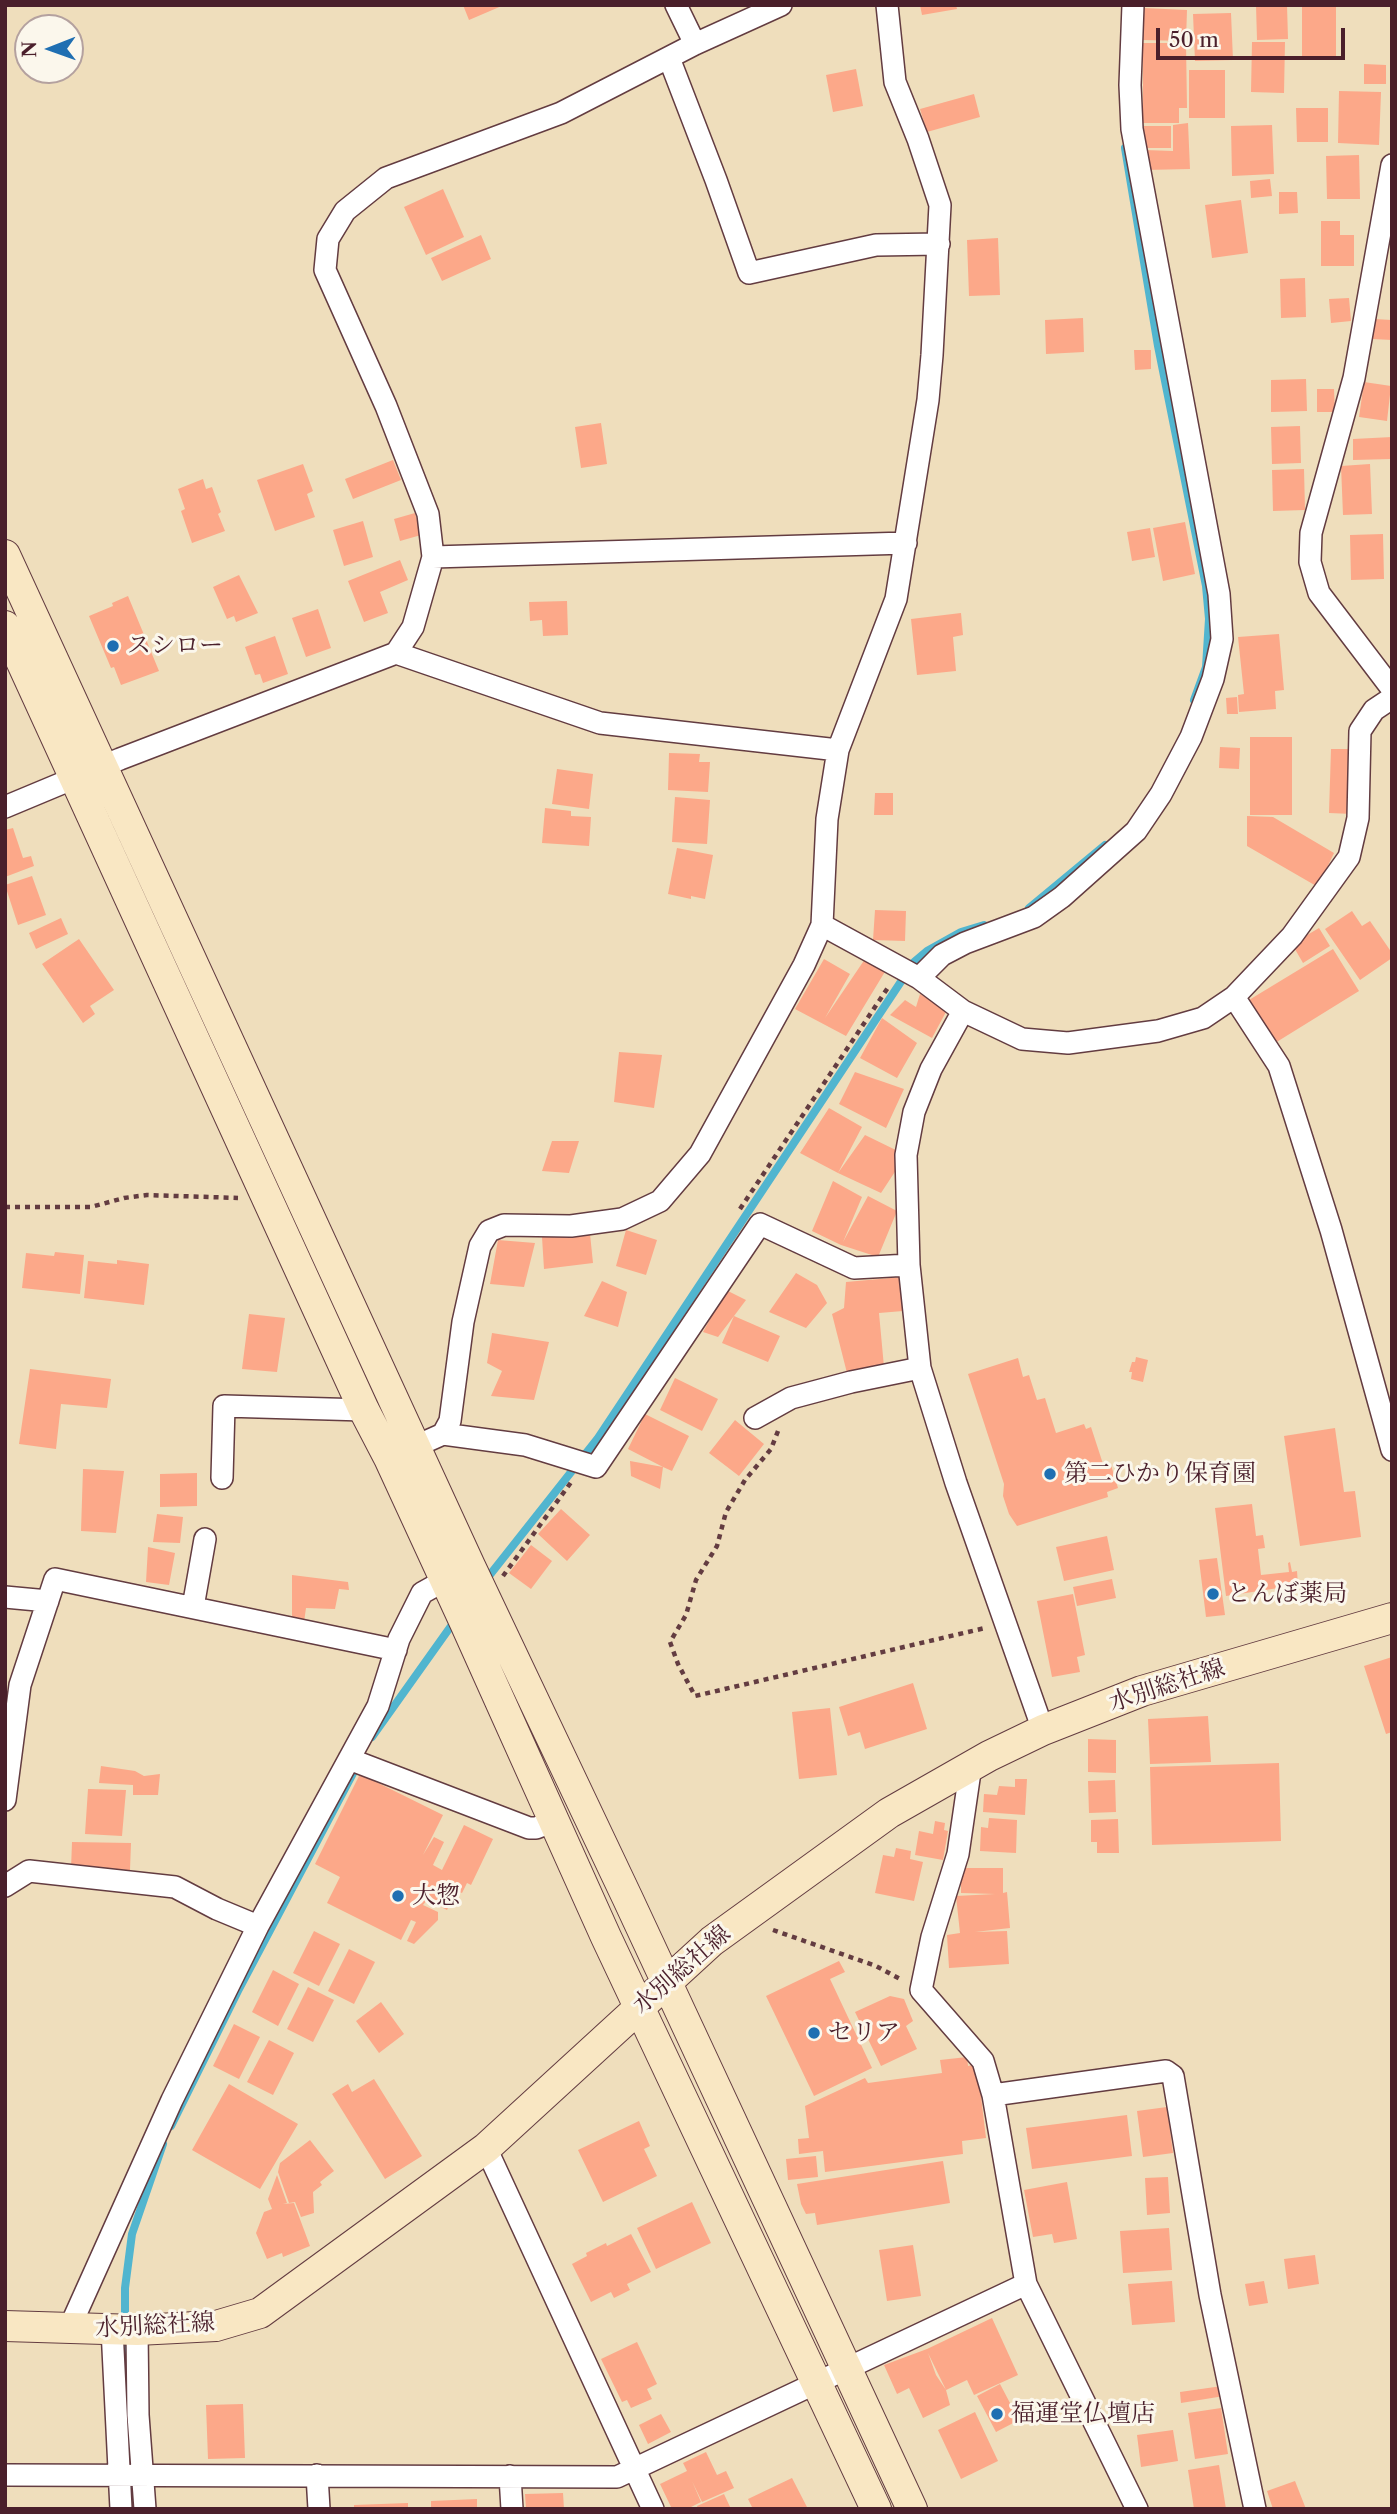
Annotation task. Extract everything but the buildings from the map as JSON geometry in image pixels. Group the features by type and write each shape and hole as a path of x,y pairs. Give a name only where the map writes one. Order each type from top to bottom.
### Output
{"street":[{"path":"677,5 695,44"},
{"path":"5,807 74,777 396,653 412,627 433,557 428,514 386,406 325,270 328,239 345,211 386,178 561,113 695,44 781,5"},
{"path":"443,1434 450,1421 463,1322 480,1246 489,1231 504,1226 571,1226 622,1219 660,1200 700,1154 804,965 822,925 827,819 838,750 896,599 928,400 940,205 895,82 887,5"},
{"path":"911,974 965,943 1034,917 1062,897 1136,831 1161,794 1191,737 1213,679 1222,639 1219,594 1132,129 1130,85 1133,5"},
{"path":"669,58 748,273 876,245 939,244"},
{"path":"1392,164 1354,378 1311,533 1310,562 1319,593 1392,689"},
{"path":"433,557 906,543"},
{"path":"5,555 102,766 402,1452 667,1982 912,2509"},
{"path":"5,626 364,1410 402,1452"},
{"path":"396,653 600,723 838,750"},
{"path":"822,925 911,974 963,1011 1022,1039 1068,1043 1158,1031 1203,1018 1234,997 1292,936 1349,857 1358,818 1360,731 1374,710 1392,698"},
{"path":"1234,997 1279,1066 1331,1230 1392,1450"},
{"path":"963,1011 931,1069 914,1112 906,1155 909,1265 920,1368 956,1483 1044,1730"},
{"path":"402,1452 443,1434 525,1445 596,1467 760,1224 854,1268 909,1265"},
{"path":"755,1418 791,1398 920,1368"},
{"path":"222,1478 224,1406 364,1410"},
{"path":"193,1607 205,1539"},
{"path":"5,1800 20,1685 55,1579 396,1650"},
{"path":"69,2329 172,2100 258,1926 356,1761 396,1650 422,1593 471,1590"},
{"path":"471,1590 554,1821 876,2509"},
{"path":"5,1597 48,1601"},
{"name":"水別総社線","path":"5,2326 124,2330 216,2326 260,2313 486,2148 712,1941 878,1821 971,1765 1044,1730 1142,1691 1392,1618"},
{"path":"356,1761 529,1828 554,1821"},
{"path":"971,1765 958,1854 932,1937 921,1990 983,2061 993,2095 1026,2284 1137,2509"},
{"path":"5,1886 29,1871 175,1887 258,1926"},
{"path":"993,2095 1166,2071 1173,2076 1210,2295 1255,2509"},
{"path":"486,2148 653,2509"},
{"path":"5,2475 617,2477 1026,2284"},
{"path":"121,2509 131,2474 138,2415 124,2330"},
{"path":"131,2474 145,2509"},
{"path":"317,2475 319,2509"},
{"path":"510,2476 512,2509"}],"path":[{"path":"5,1207 91,1207 147,1195 237,1198 267,1196"},
{"path":"791,1398 771,1449 745,1480 726,1512 716,1546 696,1580 686,1615 670,1642 695,1696 1006,1623"},
{"path":"471,1590 580,1462"},
{"path":"766,1927 877,1966 921,1990"}],"waterway":[{"path":"1125,148 1158,346 1206,586 1209,619 1206,667 1194,700"},
{"path":"1029,908 1105,845"},
{"path":"485,1581 598,1438 914,962 927,951 961,932 984,925"},
{"path":"372,1737 456,1619"},
{"path":"171,2126 238,1991 358,1764"},
{"path":"125,2314 125,2288 132,2234 163,2144"},
{"path":"125,2347 132,2509"}],"place":[{"name":"スシロー","path":"113,646"},
{"name":"第二ひかり保育園","path":"1050,1474"},
{"name":"とんぼ薬局","path":"1213,1594"},
{"name":"大惣","path":"398,1896"},
{"name":"セリア","path":"814,2033"},
{"name":"福運堂仏壇店","path":"997,2414"}]}
